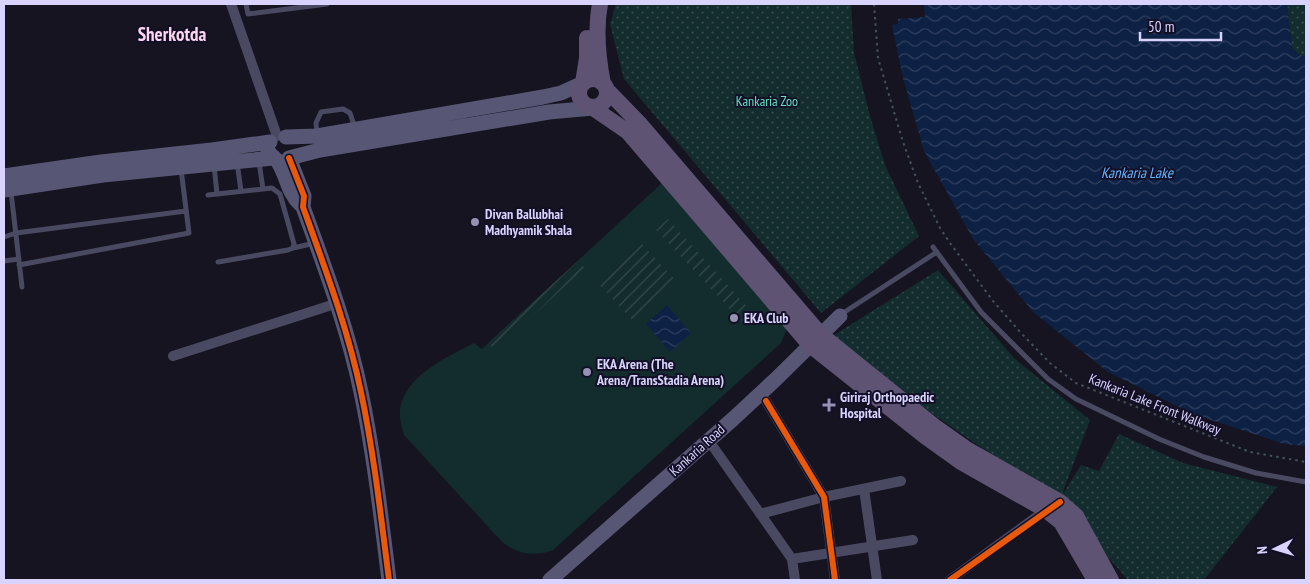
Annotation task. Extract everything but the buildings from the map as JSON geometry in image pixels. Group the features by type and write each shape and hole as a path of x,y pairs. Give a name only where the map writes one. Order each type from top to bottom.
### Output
{"main road":[{"path":"589,4 587,58 583,83 579,90 580,100 586,106 593,108 628,132 818,342 968,450 1053,506 1076,516 1112,580"},
{"path":"13,183 214,163 274,159 549,112 593,108 602,104 605,100 605,87 598,59 598,14 600,4"},
{"path":"13,183 102,162 212,150 278,138 317,136 543,97 561,93 587,80 595,79 639,123 818,342"},
{"path":"278,138 268,152 304,196 303,207 338,303 361,390 375,469 389,580"},
{"path":"274,159 292,154 293,147 290,140 278,138"},
{"name":"Kankaria Road","path":"550,580 818,342 840,316"},
{"path":"565,580 766,401 818,342"},
{"path":"1053,506 1095,580"}],"street":[{"path":"231,4 278,138"},
{"path":"173,356 338,303"},
{"path":"766,401 824,497 835,580"},
{"path":"714,448 792,559 795,580"},
{"path":"760,514 824,497 901,481"},
{"path":"864,489 877,580"},
{"path":"950,580 1053,506"},
{"path":"792,559 912,540"}],"lane":[{"path":"246,4 248,14 327,4"},
{"path":"317,136 316,123 321,112 343,109 350,113 356,130"},
{"path":"263,189 274,159"},
{"path":"237,162 241,191"},
{"path":"214,163 217,194"},
{"path":"4,261 19,262 189,233 180,167"},
{"path":"13,183 22,287"},
{"path":"208,196 272,188 280,194 294,244 293,248"},
{"path":"4,237 16,233 186,211"},
{"path":"218,262 316,243"},
{"path":"840,316 935,249 954,277 987,318 1048,378 1076,399 1159,439 1204,457 1256,473 1306,482"}],"green space":[{"name":"Kankaria Zoo","path":"616,4 851,4 854,53 870,116 885,165 919,236 821,313 624,79 610,24"},
{"path":"1287,4 1306,4 1306,57 1298,54 1292,48"},
{"name":"EKA Arena (The Arena/TransStadia Arena)","path":"662,183 785,324 786,331 781,343 552,551 532,554 514,550 502,542 404,435 400,416 401,404 413,383 431,367 474,343 482,349"},
{"path":"668,219 752,312 742,322 656,230"},
{"path":"641,243 677,282 634,322 597,282"},
{"path":"578,261 585,268 495,350 488,343"},
{"path":"938,270 1014,358 1090,420 1061,497 1081,465 1099,471 1119,434 1183,463 1277,487 1204,580 1128,580 1060,502 826,340"}],"water":[{"name":"Kankaria Lake","path":"924,4 1287,4 1292,48 1298,54 1306,57 1306,446 1284,444 1193,414 1108,372 1033,312 973,239 924,151 903,78 892,25 898,24 898,19 925,17"},
{"path":"667,305 691,333 670,352 646,324"}],"cycle path":[{"path":"289,158 304,196 303,207 335,299 356,368 366,415 389,580"},
{"path":"766,401 824,497 835,580"},
{"path":"950,580 1060,502"}],"place":[{"name":"Divan Ballubhai Madhyamik Shala","path":"475,222"},
{"name":"EKA Club","path":"734,318"},
{"name":"EKA Arena (The Arena/TransStadia Arena)","path":"587,372"},
{"name":"Giriraj Orthopaedic Hospital","path":"829,405"}],"district":[{"name":"Sherkotda","path":"172,34"}]}
